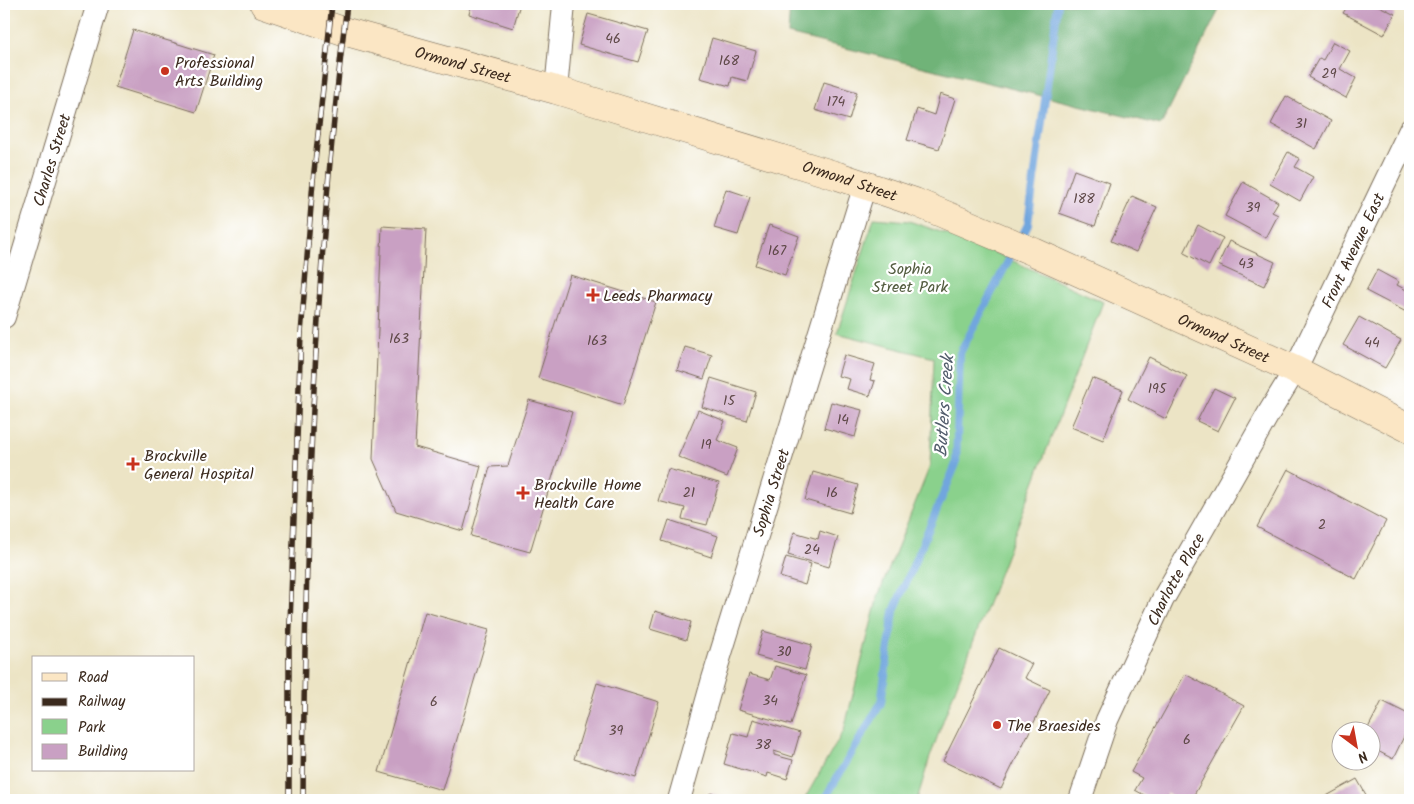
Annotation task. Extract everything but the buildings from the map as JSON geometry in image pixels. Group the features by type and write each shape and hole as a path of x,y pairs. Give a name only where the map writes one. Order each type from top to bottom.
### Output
{"street":[{"name":"Charles Street","path":"4,317 98,4"},
{"name":"Ormond Street","path":"264,4 343,31 556,90 915,202 1034,252 1295,370 1410,429"},
{"path":"556,90 564,4"},
{"name":"Front Avenue East","path":"1295,370 1410,130"},
{"name":"Sophia Street","path":"679,800 719,660 865,185"},
{"name":"Charlotte Place","path":"1080,800 1107,720 1163,599 1295,370"}],"green space":[{"path":"790,4 1222,4 1161,125 788,34"},
{"name":"Sophia Street Park","path":"874,218 909,221 978,245 1103,302 943,721 917,800 804,800 844,730 878,596 930,466 934,358 837,333"}],"waterway":[{"name":"Butlers Creek","path":"1020,240 1028,224 1058,4"},
{"name":"Butlers Creek","path":"824,800 881,703 894,611 956,464 960,353 1014,250"}],"railway":[{"path":"289,800 289,649 301,334 313,181 332,4"},
{"path":"303,800 306,601 313,401 326,202 347,4"}],"place":[{"name":"Professional Arts Building","path":"165,71"},
{"name":"Leeds Pharmacy","path":"593,295"},
{"name":"Brockville General Hospital","path":"133,464"},
{"name":"Brockville Home Health Care","path":"523,493"},
{"name":"The Braesides","path":"997,725"}]}
